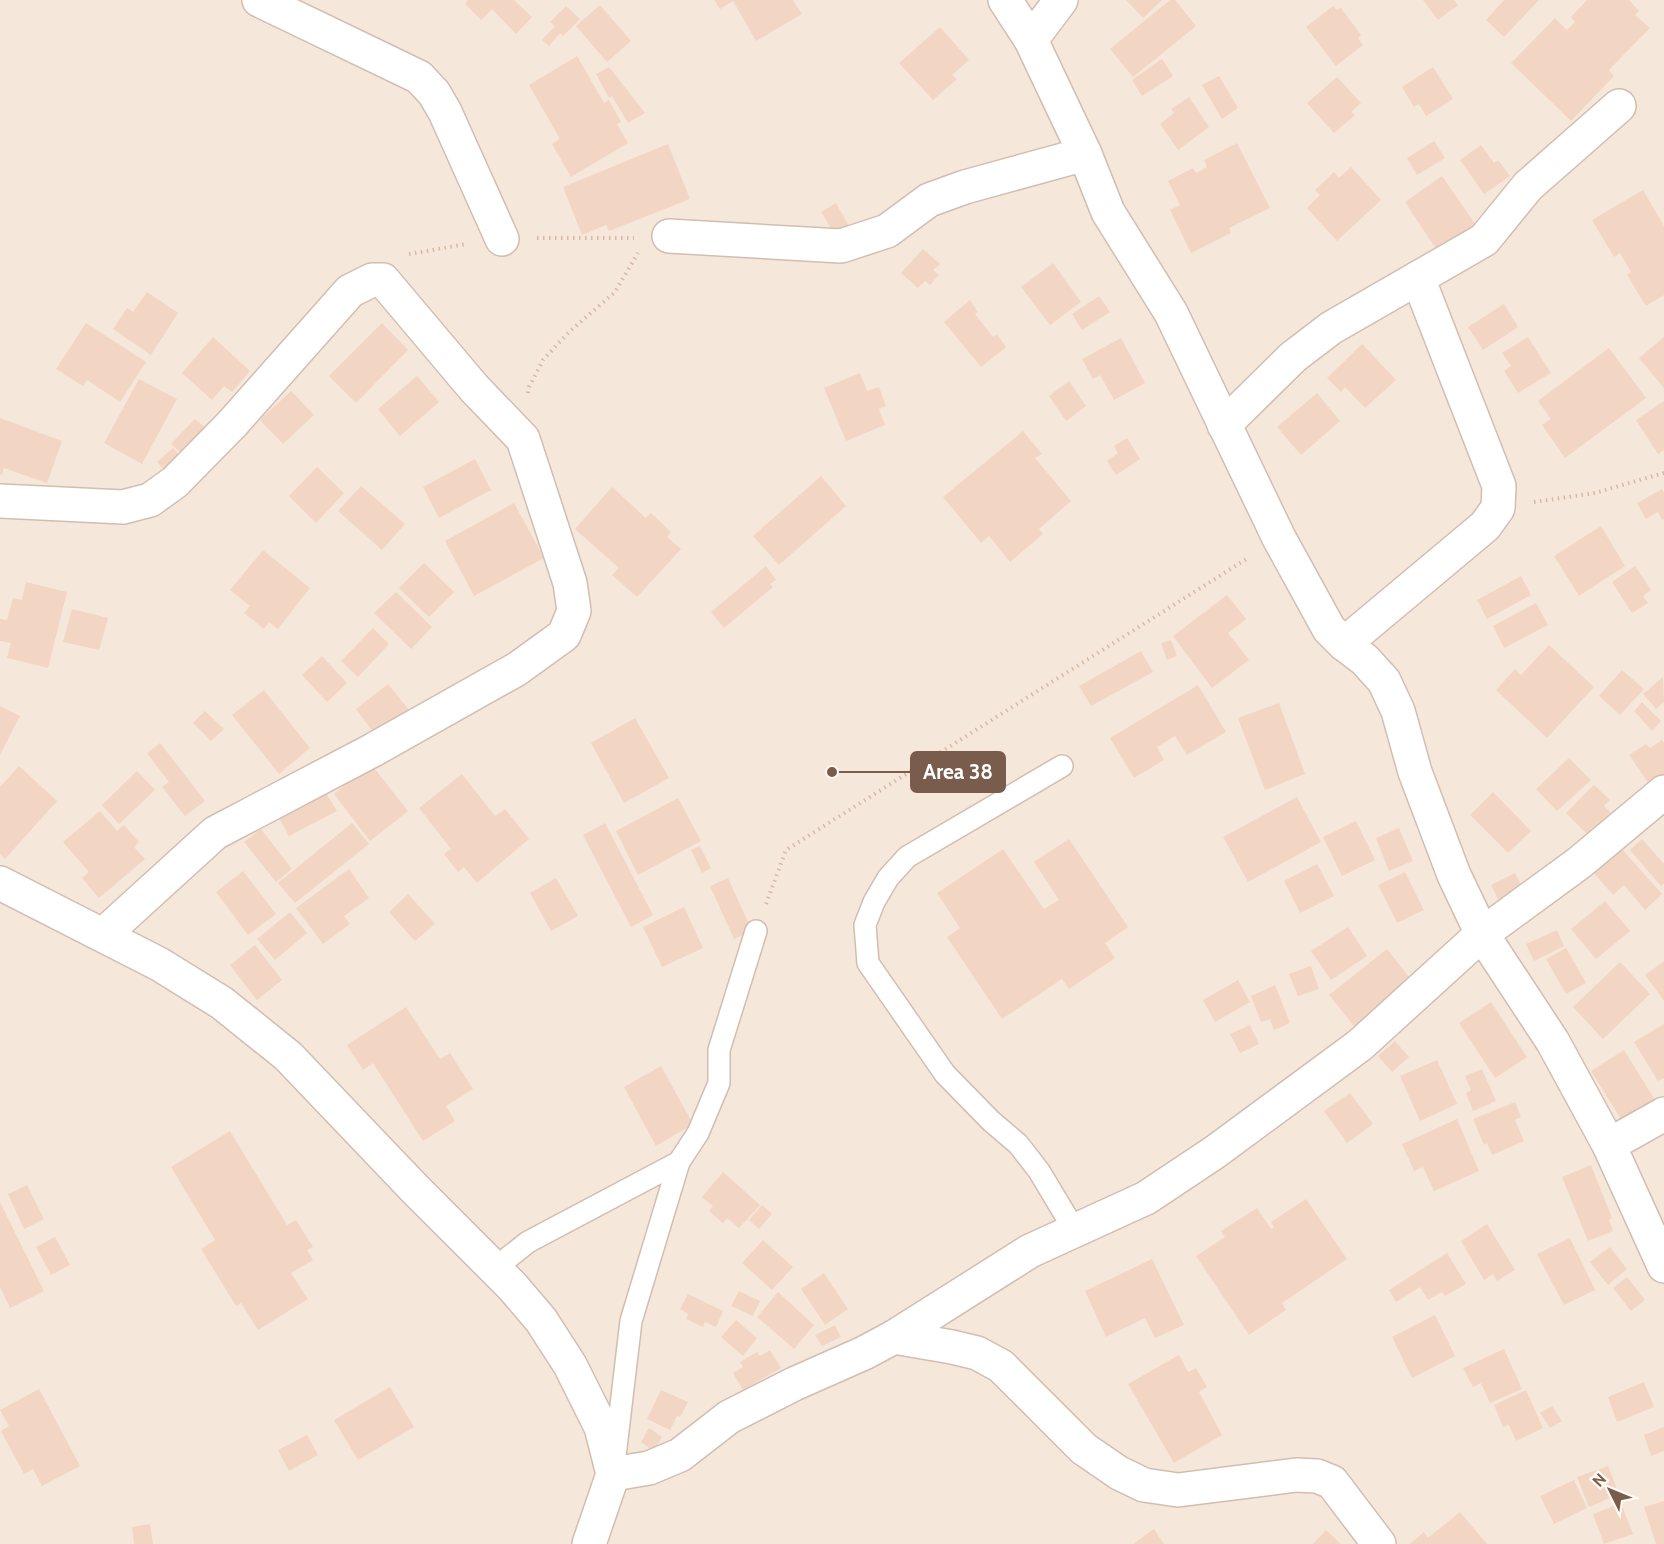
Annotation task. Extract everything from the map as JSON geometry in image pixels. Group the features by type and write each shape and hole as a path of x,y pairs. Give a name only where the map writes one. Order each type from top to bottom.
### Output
{"street":[{"path":"260,0 419,77 434,93 445,112 502,239"},
{"path":"1005,0 1031,40 1085,154 1108,212 1171,313 1279,538 1329,629 1365,660 1384,681 1398,711 1415,772 1454,875 1482,934 1552,1042 1609,1145 1664,1266"},
{"path":"1031,40 1061,0"},
{"path":"1224,425 1293,357 1331,328 1484,240 1528,186 1619,106"},
{"path":"655,242 841,246 887,231 909,217 929,200 965,187 1085,154"},
{"path":"1344,644 1485,526 1498,508 1499,486 1418,278"},
{"path":"0,501 123,507 150,500 174,482 232,424 350,291 372,280 383,280 474,388 523,439 570,583 574,611 564,635 517,669 373,750 215,833 103,935"},
{"path":"613,1474 649,1468 680,1455 729,1417 894,1337 1030,1251 1146,1198 1215,1152 1360,1045 1482,934 1579,863 1664,792"},
{"path":"0,883 159,964 222,1003 288,1056 415,1189 495,1268 541,1320 570,1365 601,1426 613,1474 589,1544"},
{"path":"1609,1145 1664,1114"},
{"path":"894,1337 977,1353 1001,1366 1084,1449 1119,1473 1144,1485 1178,1491 1296,1475 1317,1476 1332,1482 1379,1544"}],"lane":[{"path":"1062,766 907,857 888,878 874,902 865,925 868,963 945,1074 991,1121 1018,1144 1038,1171 1075,1231"},
{"path":"613,1474 631,1321 679,1162 698,1133 719,1083 720,1050 756,931"},
{"path":"495,1268 528,1242 679,1162"}],"path":[{"path":"523,439 529,387 543,360 576,326 615,292 655,242"},
{"path":"1498,508 1595,493 1664,474"},
{"path":"756,931 786,850 1279,538"}],"shaded area":[{"path":"0,0 1664,0 1664,1544 0,1544"}],"building":[{"path":"468,0 514,0 532,17 516,34 492,9 481,20 465,4"},
{"path":"714,0 793,0 802,14 756,41 733,1 720,9"},
{"path":"1126,0 1162,0 1143,18"},
{"path":"1170,0 1175,0 1196,26 1133,77 1110,49"},
{"path":"1423,0 1454,0 1458,5 1438,20"},
{"path":"1504,0 1539,0 1504,37 1486,20"},
{"path":"1587,0 1629,0 1639,11 1635,15 1650,28 1609,70 1614,76 1571,121 1511,63 1555,18 1567,30 1575,22 1571,17"},
{"path":"600,5 631,41 607,62 576,26"},
{"path":"566,6 580,19 563,36 560,33 549,46 542,40 555,26 550,22"},
{"path":"1333,6 1336,10 1341,8 1361,35 1358,38 1363,45 1336,66 1306,27"},
{"path":"940,27 969,60 952,75 957,79 933,100 899,63"},
{"path":"577,56 604,103 609,100 621,122 617,124 628,143 571,177 552,144 560,139 529,85"},
{"path":"1162,59 1173,76 1142,96 1132,80"},
{"path":"609,67 645,113 628,123 612,96 609,98 596,74"},
{"path":"1433,67 1453,99 1426,116 1419,104 1414,107 1402,87"},
{"path":"1219,76 1238,108 1222,119 1202,85"},
{"path":"1337,77 1361,103 1351,112 1355,115 1334,133 1307,103"},
{"path":"1189,97 1209,127 1178,150 1160,124 1174,113 1171,109"},
{"path":"1434,141 1445,158 1417,175 1407,158"},
{"path":"1237,143 1270,208 1229,228 1231,233 1191,253 1170,210 1180,205 1168,181 1193,168 1196,173 1207,167 1204,160"},
{"path":"668,144 690,199 609,231 606,225 582,235 563,187"},
{"path":"1481,145 1494,163 1498,160 1510,176 1484,194 1460,160"},
{"path":"1351,167 1381,200 1337,241 1307,208 1320,195 1315,190 1334,172 1339,178"},
{"path":"1442,176 1478,228 1440,255 1405,202"},
{"path":"1643,190 1664,226 1664,295 1646,306 1627,275 1631,272 1620,253 1614,257 1592,220"},
{"path":"836,203 849,226 835,235 821,212"},
{"path":"923,249 940,264 933,270 939,275 930,285 925,281 918,288 901,273"},
{"path":"1053,263 1081,302 1050,325 1021,287"},
{"path":"147,292 178,313 151,355 113,329 127,308 133,312"},
{"path":"1099,296 1110,312 1082,330 1072,314"},
{"path":"970,300 978,312 975,314 993,337 997,334 1006,347 981,367 944,322"},
{"path":"1504,304 1518,327 1483,350 1468,327"},
{"path":"86,323 146,362 120,402 87,380 83,386 56,369"},
{"path":"382,323 408,350 356,403 329,376"},
{"path":"213,337 250,371 232,392 224,386 212,400 182,373"},
{"path":"1528,337 1551,373 1518,393 1504,371 1511,366 1502,353"},
{"path":"1664,337 1664,388 1639,358"},
{"path":"1121,338 1145,383 1114,400 1100,375 1093,379 1082,359"},
{"path":"1362,344 1396,380 1365,408 1345,387 1341,392 1327,378"},
{"path":"1609,348 1646,398 1565,458 1542,425 1551,419 1538,401"},
{"path":"860,373 867,391 879,387 886,406 879,409 885,425 846,441 824,388"},
{"path":"417,376 439,402 400,436 378,409"},
{"path":"139,379 177,399 142,464 104,443"},
{"path":"1069,381 1086,406 1066,421 1049,396"},
{"path":"291,391 314,415 283,444 260,420"},
{"path":"1317,393 1340,421 1301,455 1277,427"},
{"path":"1664,401 1664,450 1658,454 1636,420"},
{"path":"0,418 62,441 47,483 4,468 2,475 0,474"},
{"path":"195,419 209,431 186,457 171,444"},
{"path":"1023,431 1042,454 1035,458 1071,501 1039,529 1043,534 1010,562 989,536 981,543 943,497"},
{"path":"1127,438 1140,459 1116,475 1107,461 1118,453 1114,446"},
{"path":"173,448 183,459 167,473 157,462"},
{"path":"475,459 491,490 439,518 423,487"},
{"path":"317,467 344,493 316,523 289,496"},
{"path":"821,476 846,506 779,565 753,536"},
{"path":"361,486 405,524 382,550 338,511"},
{"path":"612,487 646,518 651,513 671,532 667,537 681,549 637,597 612,575 619,568 575,529"},
{"path":"1662,489 1664,519 1662,520 1658,512 1646,519 1637,503"},
{"path":"514,503 544,558 474,596 445,541"},
{"path":"1601,526 1625,566 1579,596 1554,556"},
{"path":"263,550 310,588 278,629 269,622 264,629 244,613 250,606 230,590"},
{"path":"424,563 454,592 429,617 399,588"},
{"path":"766,566 776,580 770,584 773,587 724,628 711,612"},
{"path":"1635,566 1651,590 1643,596 1648,603 1632,613 1612,582"},
{"path":"1521,576 1531,595 1487,619 1477,600"},
{"path":"26,582 67,592 48,668 7,658 11,643 0,641 0,619 7,620 13,598 22,600"},
{"path":"396,592 432,627 411,649 374,613"},
{"path":"1227,595 1246,619 1228,633 1249,660 1212,688 1173,636"},
{"path":"1536,603 1548,625 1504,648 1493,626"},
{"path":"72,609 108,618 99,650 63,642"},
{"path":"373,628 389,644 358,677 341,661"},
{"path":"1171,640 1177,656 1167,660 1161,643"},
{"path":"1549,645 1594,687 1547,738 1496,690 1515,669 1521,675"},
{"path":"1141,651 1153,672 1091,706 1079,686"},
{"path":"322,656 347,683 327,702 302,675"},
{"path":"1622,670 1644,689 1620,715 1599,696"},
{"path":"1663,677 1664,702 1656,709 1643,694"},
{"path":"388,684 409,710 376,736 356,709"},
{"path":"1198,685 1226,732 1187,755 1175,736 1157,747 1164,760 1134,778 1110,738"},
{"path":"264,690 310,748 279,774 232,715"},
{"path":"1642,702 1661,721 1652,731 1634,711"},
{"path":"1279,703 1305,774 1265,790 1238,718"},
{"path":"0,706 20,716 0,755"},
{"path":"205,711 224,729 211,741 193,723"},
{"path":"635,718 669,778 624,803 591,743"},
{"path":"1662,740 1664,743 1664,774 1649,784 1629,755 1646,744 1650,748"},
{"path":"160,743 205,801 185,816 162,787 169,782 147,753"},
{"path":"1569,758 1591,780 1557,811 1536,789"},
{"path":"371,764 408,811 370,841 334,794"},
{"path":"19,766 57,801 5,859 0,854 0,787"},
{"path":"137,771 155,790 119,824 102,805"},
{"path":"462,774 495,816 505,809 529,839 477,883 464,867 458,872 444,854 451,849 419,808"},
{"path":"1594,785 1610,800 1604,806 1616,818 1594,841 1566,813"},
{"path":"1493,792 1531,831 1508,853 1470,815"},
{"path":"326,793 337,811 289,836 279,818"},
{"path":"1297,797 1321,842 1248,882 1223,837"},
{"path":"678,798 701,841 638,875 616,831"},
{"path":"100,811 117,831 124,825 139,842 134,847 145,859 99,898 82,878 89,872 63,842"},
{"path":"1356,821 1375,860 1342,876 1323,837"},
{"path":"352,823 369,844 295,903 278,883"},
{"path":"605,823 653,915 631,927 583,835"},
{"path":"1399,828 1413,861 1389,871 1376,838"},
{"path":"261,829 292,869 276,882 244,842"},
{"path":"1069,839 1128,927 1105,943 1115,958 1069,989 1062,979 1002,1019 947,937 960,928 937,893 1003,849 1044,909 1059,900 1034,862"},
{"path":"1642,839 1664,864 1664,883 1661,886 1630,850"},
{"path":"700,846 711,868 702,873 691,850"},
{"path":"1621,848 1662,894 1645,910 1624,885 1613,895 1593,872"},
{"path":"1317,864 1334,896 1300,913 1284,881"},
{"path":"349,869 369,898 344,916 350,924 323,944 296,908"},
{"path":"243,871 276,914 248,935 216,892"},
{"path":"1405,872 1424,910 1397,923 1378,885"},
{"path":"1515,873 1523,889 1499,901 1491,885"},
{"path":"556,878 578,916 551,931 530,893"},
{"path":"728,878 752,931 734,939 710,886"},
{"path":"408,894 435,924 415,941 389,912"},
{"path":"1605,901 1630,931 1596,959 1571,929"},
{"path":"684,907 703,948 662,967 643,927"},
{"path":"290,912 307,933 275,960 257,939"},
{"path":"1348,927 1367,956 1331,980 1311,951"},
{"path":"1557,930 1564,946 1534,961 1526,944"},
{"path":"255,945 282,980 257,1000 230,965"},
{"path":"1566,948 1586,983 1566,994 1546,959"},
{"path":"1387,949 1416,986 1358,1031 1329,995"},
{"path":"1664,961 1664,1001 1645,975"},
{"path":"1620,962 1650,994 1603,1039 1573,1007"},
{"path":"1311,966 1319,989 1298,996 1289,974"},
{"path":"1238,980 1250,1002 1215,1022 1203,1000"},
{"path":"1275,985 1290,1023 1274,1030 1270,1019 1261,1022 1251,996"},
{"path":"1491,1002 1527,1057 1495,1078 1459,1023"},
{"path":"406,1007 440,1059 450,1053 473,1089 446,1106 455,1121 423,1141 373,1063 363,1070 347,1045"},
{"path":"1664,1024 1664,1078 1658,1081 1634,1042"},
{"path":"1250,1025 1259,1044 1240,1053 1230,1034"},
{"path":"1395,1041 1409,1057 1392,1072 1378,1056"},
{"path":"1624,1050 1660,1108 1627,1129 1591,1071"},
{"path":"1437,1060 1457,1104 1420,1121 1400,1076"},
{"path":"661,1066 693,1124 656,1146 624,1087"},
{"path":"1482,1069 1496,1101 1473,1111 1466,1093 1471,1090 1465,1076"},
{"path":"1350,1093 1373,1124 1347,1143 1324,1111"},
{"path":"1515,1102 1521,1117 1515,1120 1524,1141 1492,1155 1487,1143 1484,1145 1473,1119"},
{"path":"1457,1119 1479,1171 1434,1191 1423,1167 1414,1171 1402,1144"},
{"path":"230,1131 287,1225 296,1220 313,1247 307,1250 313,1260 291,1273 308,1299 258,1330 241,1303 236,1306 201,1249 215,1240 171,1167"},
{"path":"1591,1165 1612,1218 1609,1220 1613,1231 1588,1241 1562,1177"},
{"path":"723,1172 760,1205 739,1228 727,1218 723,1223 709,1211 713,1206 702,1197"},
{"path":"27,1185 44,1219 24,1229 8,1194"},
{"path":"1306,1199 1347,1259 1282,1303 1286,1310 1249,1335 1196,1256 1225,1237 1221,1231 1257,1208 1271,1229 1274,1227 1271,1222"},
{"path":"0,1202 44,1291 10,1308 0,1287"},
{"path":"762,1205 772,1214 759,1229 749,1220"},
{"path":"1487,1224 1515,1270 1497,1281 1493,1274 1484,1280 1461,1241"},
{"path":"55,1237 70,1265 51,1275 36,1247"},
{"path":"1570,1238 1595,1290 1564,1305 1537,1254"},
{"path":"763,1240 793,1267 772,1290 742,1263"},
{"path":"1610,1247 1627,1269 1608,1285 1590,1262"},
{"path":"1447,1253 1466,1284 1445,1296 1442,1292 1428,1300 1420,1287 1396,1302 1389,1290"},
{"path":"1152,1259 1184,1325 1155,1338 1145,1318 1106,1337 1085,1291"},
{"path":"824,1273 848,1309 825,1325 801,1289"},
{"path":"1627,1277 1645,1300 1631,1311 1613,1288"},
{"path":"739,1291 760,1301 753,1316 731,1306"},
{"path":"778,1292 814,1325 794,1349 757,1317"},
{"path":"688,1294 723,1311 716,1327 705,1322 703,1327 686,1319 688,1314 680,1309"},
{"path":"1435,1315 1455,1356 1412,1378 1392,1337"},
{"path":"736,1320 757,1338 743,1356 721,1337"},
{"path":"835,1325 841,1337 822,1346 815,1335"},
{"path":"1504,1349 1522,1389 1490,1403 1481,1383 1473,1387 1463,1368"},
{"path":"770,1350 781,1368 743,1390 733,1373 743,1367 740,1362 757,1352 760,1356"},
{"path":"1179,1355 1188,1372 1196,1368 1207,1387 1199,1392 1222,1435 1174,1463 1128,1384"},
{"path":"1644,1382 1654,1407 1617,1422 1608,1397"},
{"path":"390,1387 414,1427 358,1460 334,1420"},
{"path":"39,1389 80,1466 42,1486 33,1469 24,1474 1,1431 9,1426 0,1410"},
{"path":"661,1390 688,1402 670,1430 647,1419"},
{"path":"1526,1390 1543,1428 1516,1441 1509,1425 1503,1427 1494,1405"},
{"path":"1552,1406 1562,1421 1550,1428 1540,1413"},
{"path":"1664,1427 1664,1451 1651,1456 1644,1435"},
{"path":"649,1428 662,1437 654,1451 641,1442"},
{"path":"307,1435 318,1455 289,1471 278,1450"},
{"path":"1608,1466 1619,1494 1589,1507 1577,1477"},
{"path":"1574,1480 1587,1508 1554,1524 1540,1496"},
{"path":"1664,1501 1664,1544 1656,1544 1644,1507"},
{"path":"1621,1503 1633,1534 1604,1544 1593,1514"},
{"path":"1460,1512 1487,1544 1410,1544 1424,1532 1428,1538"},
{"path":"150,1524 153,1544 134,1544 132,1527"},
{"path":"1154,1529 1164,1544 1133,1544"},
{"path":"1326,1530 1341,1544 1313,1544"}],"place":[{"name":"Area 38","path":"832,772"}]}
